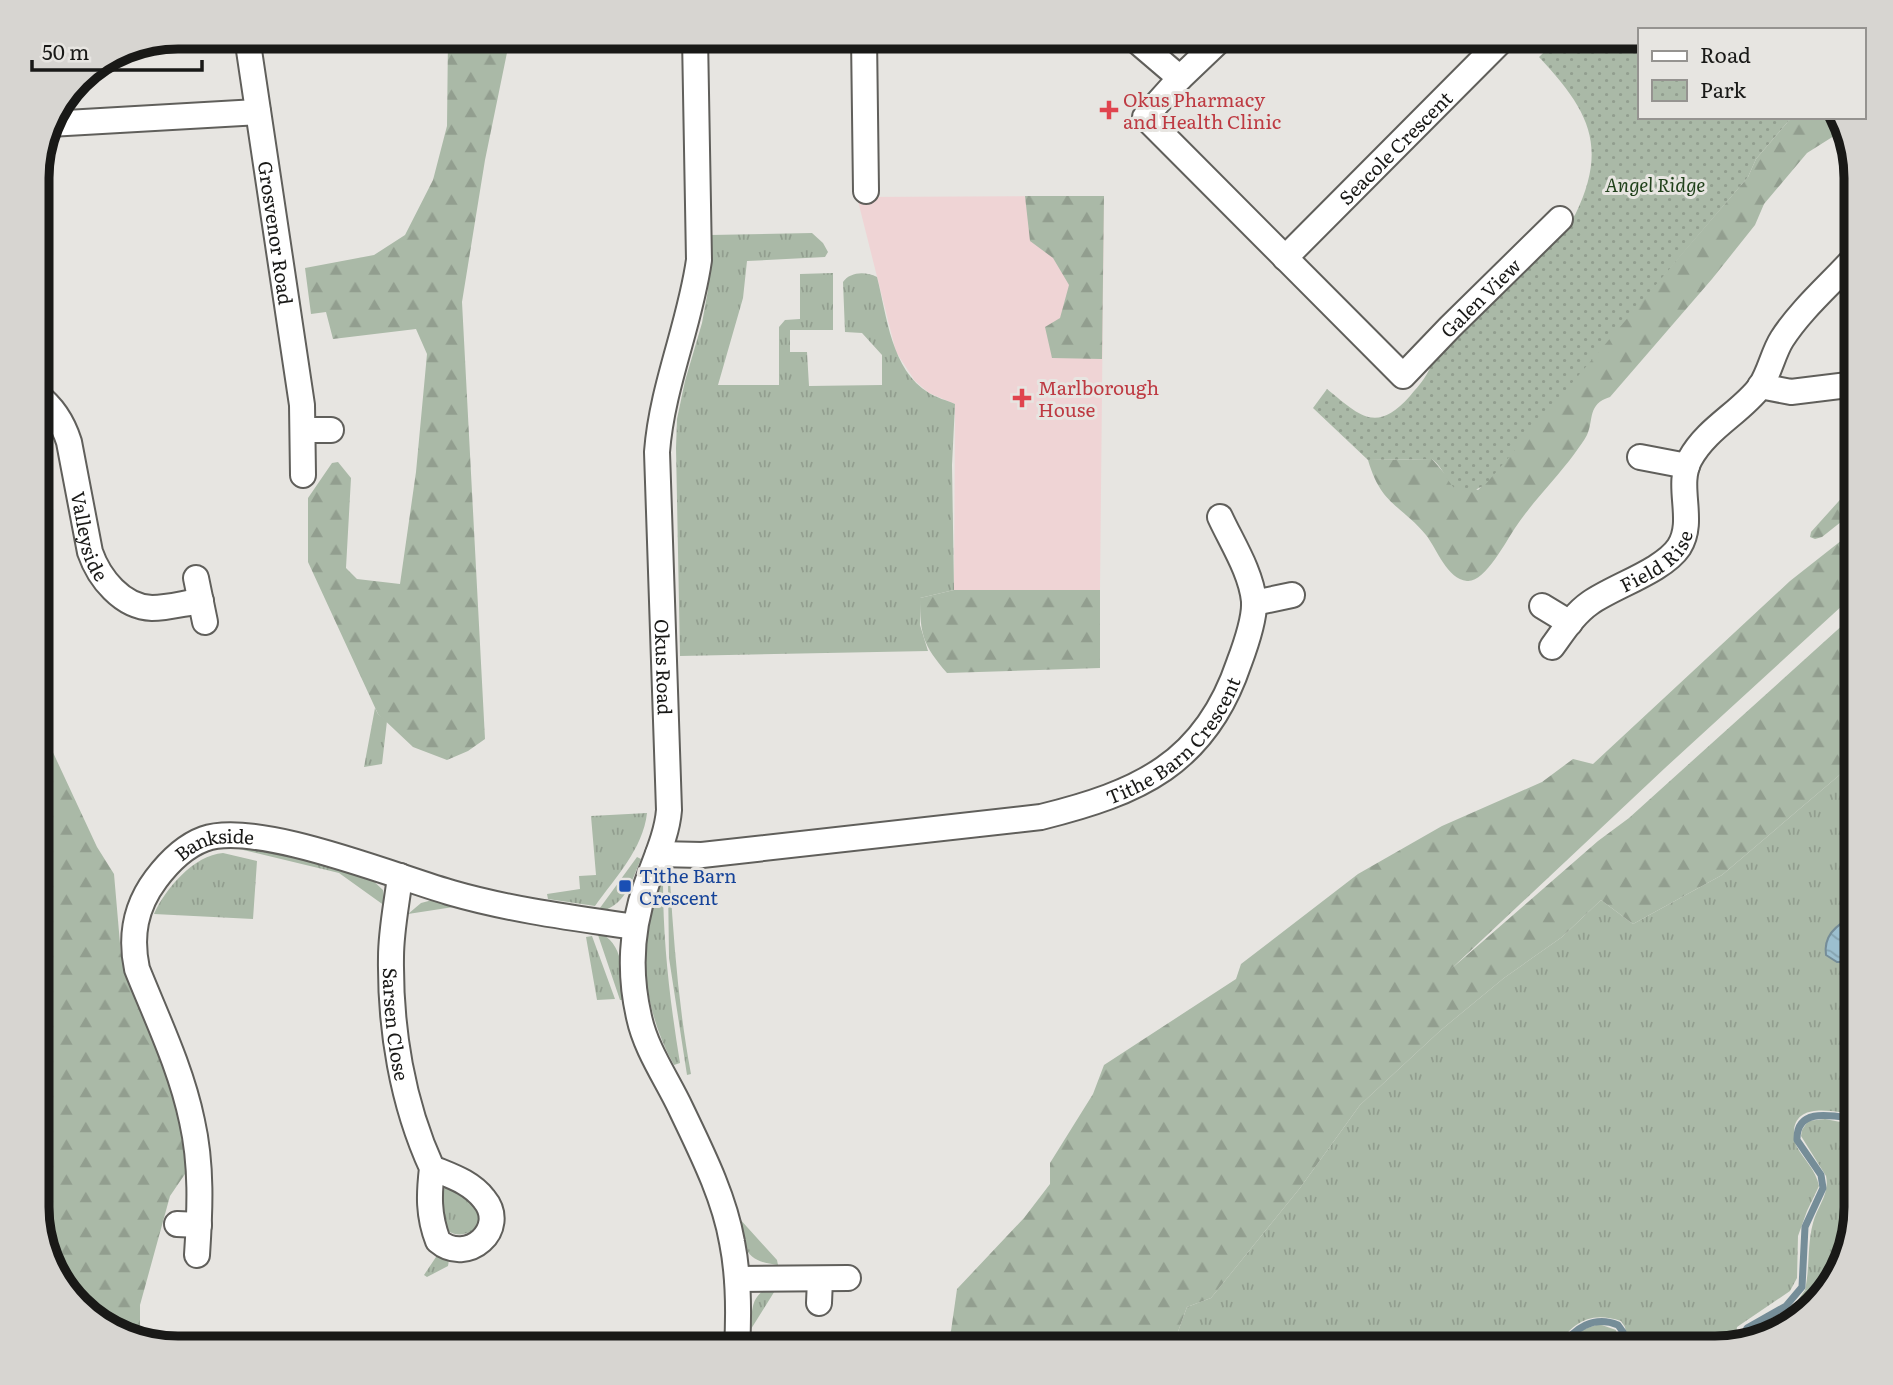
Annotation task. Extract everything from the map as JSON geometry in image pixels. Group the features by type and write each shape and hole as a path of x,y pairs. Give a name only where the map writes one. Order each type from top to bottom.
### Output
{"street":[{"name":"Grosvenor Road","path":"249,49 302,405 303,475"},
{"name":"Okus Road","path":"695,49 699,260 695,289 663,402 657,452 669,810 635,928 634,987 639,1018 655,1060 691,1128 726,1216 737,1279 737,1336"},
{"path":"864,49 866,191"},
{"path":"1146,49 1181,78"},
{"path":"1211,49 1146,117 1285,258"},
{"name":"Seacole Crescent","path":"1285,258 1494,49"},
{"path":"61,123 258,113"},
{"name":"Galen View","path":"1285,258 1403,376 1560,219"},
{"path":"1640,457 1686,466 1703,441 1760,386 1785,334 1844,269"},
{"path":"1760,386 1791,392 1844,390"},
{"name":"Valleyside","path":"49,406 64,428 69,442 90,552 107,584 129,601 142,607 157,608 201,600"},
{"path":"304,430 331,430"},
{"name":"Field Rise","path":"1552,647 1570,622 1587,605 1636,578 1678,548 1685,532 1686,466"},
{"name":"Tithe Barn Crescent","path":"658,854 702,855 1041,817 1082,807 1129,790 1162,771 1194,744 1218,713 1244,650 1254,603 1245,572 1220,517"},
{"path":"1254,603 1292,595"},
{"path":"1542,606 1570,622"},
{"name":"Bankside","path":"197,1255 188,1225 198,1154 192,1121 182,1082 137,969 133,952 137,911 147,891 163,869 184,850 204,839 228,834 248,836 315,850 484,901 635,928"},
{"name":"Sarsen Close","path":"400,876 391,957 396,1029 405,1092 415,1127 432,1168"},
{"path":"737,1279 848,1279"},
{"path":"819,1303 820,1279"}],"shaded area":[{"name":"Marlborough House","path":"1104,196 1100,590 954,590 955,404 929,393 915,381 896,352 857,197"}],"green space":[{"path":"448,49 508,49 485,160 462,302 485,739 468,751 447,760 413,747 378,714 308,562 308,498 332,463 338,462 351,478 346,568 357,579 400,584 416,472 427,354 416,329 333,339 326,312 311,314 305,268 374,255 405,235 433,180 447,126"},
{"path":"739,49 778,49 778,50"},
{"path":"877,49 958,49 958,50"},
{"name":"Angel Ridge","path":"1547,49 1638,49 1638,119 1790,119 1756,159 1748,177 1485,485 1471,492 1459,492 1432,459 1368,460 1313,408 1327,389 1349,407 1368,417 1387,415 1398,408 1424,379 1433,359 1575,215 1591,168 1588,130 1570,94 1539,57"},
{"path":"1790,119 1831,121 1836,134 1807,153 1764,204 1755,225 1712,279 1610,397 1594,408 1583,442 1522,518 1488,569 1474,580 1467,581 1454,575 1426,535 1385,495 1368,460 1432,459 1446,475 1478,490 1748,177 1756,159"},
{"path":"1025,196 1104,196 1102,359 1052,358 1045,327 1060,318 1069,285 1053,258 1030,241"},
{"path":"812,233 828,252 825,257 747,261 743,298 718,385 779,385 779,327 785,320 800,319 800,274 833,273 833,330 790,330 790,352 807,352 809,386 882,385 882,355 862,333 845,332 843,282 858,274 877,277 892,341 906,371 929,393 955,404 952,465 954,590 920,598 920,625 928,651 680,656 677,419 708,290 710,235"},
{"path":"1844,495 1844,520 1822,537 1810,537 1811,532"},
{"path":"1844,538 1844,604 1451,969 1598,841 1629,818 1844,624 1844,771 1722,875 1633,924 1601,900 1562,937 1504,978 1441,1030 1360,1105 1300,1188 1211,1298 1187,1307 1176,1336 948,1336 957,1289 1024,1218 1050,1184 1050,1163 1093,1094 1104,1065 1236,979 1241,964 1358,874 1442,826 1542,782 1573,759 1593,764 1790,581"},
{"path":"954,590 1100,590 1100,668 947,673 924,639 920,598"},
{"path":"375,708 387,721 382,764 364,767"},
{"path":"49,744 97,847 114,874 121,955 156,1041 183,1124 188,1159 185,1174 170,1196 140,1305 140,1330 121,1323 99,1309 81,1292 66,1272 51,1232"},
{"path":"1844,771 1844,1113 1819,1110 1810,1112 1802,1115 1794,1130 1795,1143 1819,1186 1798,1236 1797,1278 1790,1291 1737,1327 1736,1334 1732,1335 1626,1336 1621,1321 1600,1317 1583,1321 1565,1336 1176,1336 1187,1307 1211,1298 1300,1188 1360,1105 1441,1030 1504,978 1562,937 1601,900 1633,924 1722,875"},
{"path":"647,813 634,851 595,906 548,899 547,894 580,889 579,876 596,875 591,816"},
{"path":"241,843 368,876 383,890 385,906 339,873 239,849"},
{"path":"223,853 257,861 253,919 154,914 165,894 191,867 212,855"},
{"path":"637,857 641,859 621,900 607,910 597,912"},
{"path":"659,880 663,881 668,972 680,1063 674,1065 653,1014 646,977 647,922"},
{"path":"670,881 683,1026 691,1074 687,1075 669,958"},
{"path":"436,899 460,906 408,914 421,903"},
{"path":"597,932 613,943 617,951 622,970 624,1000 620,1000"},
{"path":"592,936 615,999 597,1000 586,937"},
{"path":"1825,1119 1844,1123 1844,1207 1840,1241 1827,1272 1810,1294 1805,1290 1811,1231 1827,1183 1826,1176 1801,1136 1808,1121"},
{"path":"450,1185 480,1206 479,1226 475,1230 459,1234 448,1231 445,1227 441,1214 440,1192"},
{"path":"738,1217 777,1260 778,1265 752,1256 742,1237"},
{"path":"440,1251 447,1257 448,1266 427,1277 424,1275"},
{"path":"781,1281 751,1329 752,1311 759,1294"},
{"path":"1805,1290 1810,1294 1794,1309 1791,1310"},
{"path":"1791,1310 1792,1311 1756,1329"},
{"path":"1599,1324 1616,1330 1617,1336 1575,1336 1579,1331"}],"water":[{"path":"1843,922 1844,962 1837,962 1826,955 1827,941 1833,930"}],"waterway":[{"path":"1745,1333 1747,1328 1786,1306 1802,1287 1805,1227 1823,1188 1821,1175 1797,1140 1798,1129 1809,1118 1827,1115 1844,1117"},
{"path":"1571,1336 1585,1325 1601,1322 1618,1325 1623,1336"}],"place":[{"name":"Okus Pharmacy and Health Clinic","path":"1109,110"},
{"name":"Marlborough House","path":"1022,398"},
{"name":"Tithe Barn Crescent","path":"625,886"}]}
